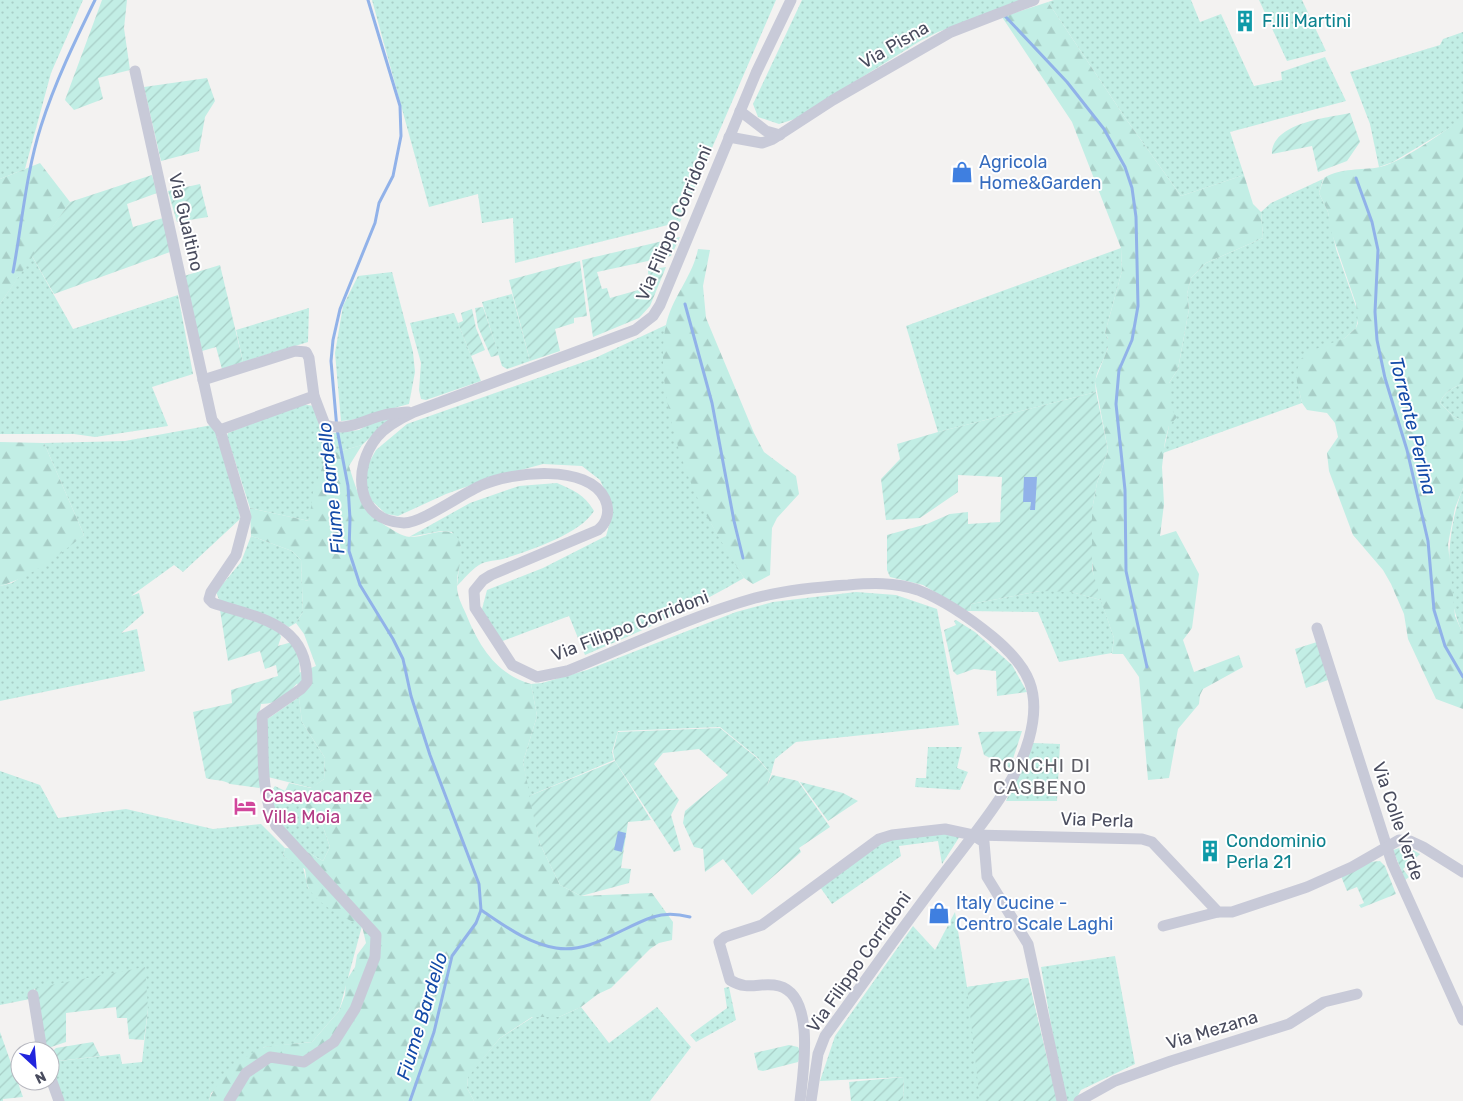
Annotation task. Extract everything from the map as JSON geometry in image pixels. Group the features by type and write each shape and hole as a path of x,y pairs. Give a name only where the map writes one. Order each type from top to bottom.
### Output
{"street":[{"name":"Via Filippo Corridoni","path":"791,0 729,137 660,305 645,325 414,412 394,422 378,436 364,462 361,479 364,499 375,512 383,517 408,522 498,479 523,475 560,475 582,479 597,489 605,500 608,513 603,526 598,530 490,575 474,591 476,608 512,665 531,675 546,677 567,671 739,603 808,587 882,583 916,589 944,602 1007,648 1024,667 1034,690 1034,714 1029,739 1020,764 973,835 825,1036 818,1054 811,1101"},
{"name":"Via Pisna","path":"729,137 762,143 780,135 833,100 951,32 1034,0"},
{"name":"Via Gualtino","path":"136,71 212,420 220,430 246,517 236,555 211,592 209,599 213,603 278,624 297,644 305,658 307,682 302,689 262,716 266,790 270,813 276,826 376,935 375,958 355,1009 334,1042 304,1062 270,1057 246,1073 229,1101"},
{"path":"740,112 766,131 780,135"},
{"path":"204,380 295,351 306,352 309,358 314,396 325,425 345,427 362,424 384,415 414,412"},
{"path":"220,430 314,396"},
{"name":"Via Colle Verde","path":"1317,628 1386,846 1409,904 1463,1020"},
{"name":"Via Perla","path":"800,1101 806,1045 797,1004 787,989 780,986 748,987 730,980 719,942 725,937 762,925 880,839 926,830 945,829 973,835 1142,839 1152,842 1218,912"},
{"path":"973,835 984,842 987,877 1028,944 1062,1101"},
{"path":"1163,926 1218,912 1232,912 1307,887 1352,867 1399,840 1410,841 1423,847 1463,872"},
{"name":"Via Mezana","path":"1079,1101 1115,1081 1171,1060 1289,1024 1324,1002 1357,994"},
{"path":"33,995 40,1041"}],"green space":[{"path":"0,0 83,0 51,73 25,169 0,179"},
{"path":"102,0 127,0 124,28 130,70 98,78 103,99 74,110 65,100"},
{"path":"372,0 776,0 680,222 515,263 513,218 482,223 478,194 429,207"},
{"path":"802,0 1026,0 938,32 920,41 795,119 779,124 758,117 753,104"},
{"path":"1054,0 1191,0 1200,22 1221,14 1254,86 1282,80 1281,72 1325,57 1346,101 1230,132 1244,175 1181,196 1126,119 1048,2"},
{"path":"1259,0 1302,0 1326,51 1287,61"},
{"path":"1048,2 1126,119 1181,196 1244,175 1253,204 1261,212 1263,238 1206,263 1191,278 1187,294 1189,309 1178,369 1169,383 1169,406 1177,417 1169,426 1165,441 1162,467 1164,504 1160,536 1176,531 1199,574 1192,628 1183,640 1194,672 1239,655 1243,667 1203,689 1199,704 1178,729 1169,778 1148,780 1139,677 1123,654 1112,654 1114,638 1094,581 1091,551 1092,510 1097,483 1108,450 1095,381 1108,348 1108,338 1105,333 1122,271 1121,248 1072,122 1002,17"},
{"path":"1463,32 1463,120 1393,162 1379,167 1370,124 1350,72 1440,45 1443,39"},
{"path":"207,78 215,101 205,117 199,151 161,161 144,87"},
{"path":"1350,113 1360,142 1347,161 1318,172 1312,146 1272,154 1274,144 1281,135 1290,129 1315,120"},
{"path":"1463,119 1463,384 1449,391 1443,396 1440,403 1453,416 1463,421 1463,488 1455,508 1448,544 1455,616 1463,634 1463,709 1436,699 1408,639 1404,614 1391,584 1383,570 1353,535 1329,471 1327,453 1338,437 1335,423 1327,413 1307,410 1302,403 1296,373 1301,359 1308,352 1345,338 1356,328 1358,323 1356,304 1331,231 1328,212 1319,193 1324,178 1338,172 1390,164 1411,153"},
{"path":"40,163 70,202 0,304 0,179"},
{"path":"152,175 157,193 127,204 133,227 163,218 170,252 54,294 32,256 70,202"},
{"path":"1323,179 1319,193 1328,212 1336,249 1359,315 1356,328 1345,338 1328,347 1299,390 1302,403 1163,453 1169,426 1169,383 1178,369 1189,309 1187,294 1191,278 1206,263 1263,238 1261,212 1271,203"},
{"path":"200,184 208,217 177,222 168,191"},
{"path":"680,237 671,256 597,272 602,289 607,288 610,298 649,287 648,270 666,267 650,306 639,318 593,337 582,260"},
{"path":"1121,248 1122,271 1105,333 1108,347 1096,376 1096,392 938,432 906,326"},
{"path":"698,249 710,250 703,286 706,318 754,433 764,452 796,476 799,494 777,518 772,528 770,575 753,584 744,578 714,529 695,493 678,446 666,395 663,346 666,325 673,305 692,268"},
{"path":"32,256 73,329 178,295 193,374 152,387 168,426 95,437 74,434 0,434 0,304"},
{"path":"580,261 587,316 574,318 574,323 555,329 560,351 530,361 509,280"},
{"path":"220,265 243,362 222,369 216,347 202,351 184,276"},
{"path":"392,272 413,352 415,372 409,404 358,419 341,421 335,353 343,306 358,276"},
{"path":"512,294 530,361 507,369 502,366 482,302"},
{"path":"483,307 499,355 491,357 478,327 475,308"},
{"path":"309,308 308,342 243,362 236,330"},
{"path":"472,309 476,328 485,350 471,356 458,323 463,321 461,313"},
{"path":"454,313 481,381 426,400 421,399 419,390 421,363 410,323"},
{"path":"666,325 664,376 685,465 712,525 744,578 666,619 585,655 569,616 500,642 481,613 487,590 543,568 606,536 611,519 608,498 600,480 582,466 543,464 491,478 446,494 398,516 386,514 372,501 365,487 367,466 376,450 407,424 595,358"},
{"path":"1463,384 1463,421 1453,416 1440,403 1443,396 1449,391"},
{"path":"1096,392 1108,450 1097,483 1092,510 1092,569 1101,600 1071,592 1040,591 971,604 970,611 967,611 923,585 890,577 887,570 887,535 927,524 950,514 968,512 968,524 1000,522 1002,477 958,475 958,492 920,518 886,520 881,479 900,459 897,444"},
{"path":"301,404 314,406 322,429 328,434 359,430 371,423 391,418 362,445 327,455 309,521 250,508 227,436 228,433"},
{"path":"212,425 223,447 231,470 240,519 183,572 174,565 131,596 139,593 144,613 121,633 137,629 145,671 0,701 0,586 12,583 84,535 44,443 125,441"},
{"path":"0,442 44,443 84,535 55,558 34,571 0,586"},
{"path":"362,445 349,466 358,493 366,507 386,526 403,535 416,537 435,532 447,532 453,533 457,537 461,548 457,580 458,593 471,626 483,648 498,666 531,684 537,716 523,762 540,844 560,885 581,896 652,893 673,922 672,940 659,943 650,949 611,988 598,994 581,1007 559,1017 532,1017 500,1038 468,1077 467,1088 474,1101 209,1101 224,1077 257,1050 270,1046 312,1042 339,1011 345,995 346,981 355,967 357,955 366,943 362,926 340,915 319,901 308,887 305,869 283,856 285,848 302,849 323,861 330,847 322,824 309,809 295,804 285,791 289,783 311,788 324,779 325,758 302,722 296,674 316,666 304,634 296,623 303,612 301,560 292,551 251,536 250,508 309,521 313,492 327,455"},
{"path":"557,483 587,501 594,511 587,519 567,534 541,546 503,559 482,563 473,569 457,586 461,547 452,532 441,531 409,537 470,503 519,486"},
{"path":"1463,488 1463,634 1452,599 1449,561 1453,523"},
{"path":"251,536 292,551 301,560 303,612 296,623 289,627 274,619 220,602 216,592 241,562"},
{"path":"1040,591 1068,591 1101,600 1114,638 1112,653 1059,662 1038,612 970,611 971,604"},
{"path":"856,592 896,595 937,609 959,725 796,742 775,759 771,774 757,757 720,727 618,731 612,752 614,760 529,796 523,762 537,716 531,684 542,683 587,670 736,612 773,602"},
{"path":"220,610 278,629 281,637 278,646 292,642 299,656 300,680 288,693 278,700 261,704 258,721 263,785 259,788 206,778 193,712 232,703 231,690 278,676 276,665 265,669 260,651 228,661"},
{"path":"956,620 975,632 1012,665 1027,692 997,696 996,671 974,669 957,675 953,671 944,630 956,625 954,621"},
{"path":"1317,642 1328,680 1306,688 1295,649"},
{"path":"299,697 302,722 325,758 324,779 312,788 268,777 266,720"},
{"path":"720,728 757,758 771,774 767,786 772,775 798,781 830,827 799,848 801,852 752,895 723,859 705,872 703,849 694,847 683,823 685,811 728,775 699,749 663,753 654,764 679,800 671,815 681,850 674,852 615,761 613,752 618,732"},
{"path":"1022,731 1010,768 984,755 978,732"},
{"path":"1033,743 1060,744 1057,801 1006,801"},
{"path":"928,747 962,747 957,768 968,772 960,790 915,787 916,778 926,778"},
{"path":"615,761 651,820 628,822 621,868 631,869 629,883 581,896 560,885 540,844 529,796"},
{"path":"0,771 40,785 58,818 126,809 213,829 261,824 285,848 283,856 303,867 308,888 362,926 339,1011 312,1042 264,1047 211,1093 209,1101 61,1101 58,1091 60,1091 60,1061 120,1054 122,1064 142,1062 148,1009 35,988 30,999 0,1005"},
{"path":"800,782 843,793 858,801 828,821"},
{"path":"275,786 285,791 294,803 309,809 322,824 330,847 323,861 302,849 275,816 270,793"},
{"path":"922,831 960,836 942,864 938,841 899,846 901,856 832,904 820,887 883,839"},
{"path":"1406,846 1420,854 1403,869 1409,877 1405,880 1393,850"},
{"path":"1380,861 1385,866 1396,894 1361,908 1359,905 1364,903 1357,887 1347,891 1341,876 1370,862"},
{"path":"955,912 967,987 1028,978 1057,1101 903,1101 904,1077 820,1081 835,1036 913,926 935,950"},
{"path":"1115,956 1135,1064 1081,1090 1075,1101 1068,1101 1063,1093 1041,967"},
{"path":"145,967 148,1009 144,1040 129,1039 127,1018 117,1018 116,1007 66,1013 66,1042 60,1044 60,1041 44,1041 35,988"},
{"path":"1028,978 1057,1101 980,1101 967,987"},
{"path":"729,987 736,1020 696,1042 690,1035 727,1008 724,988"},
{"path":"581,1007 609,1043 657,1007 691,1047 650,1101 474,1101 467,1088 468,1076 500,1038 533,1017 559,1017"},
{"path":"0,1032 10,1060 10,1091 21,1091 23,1097 0,1101"},
{"path":"93,1042 100,1056 60,1061 60,1047"},
{"path":"789,1045 798,1047 801,1053 798,1062 763,1071 758,1070 754,1053"},
{"path":"904,1077 903,1101 851,1101 849,1082"}],"water":[{"path":"1024,477 1037,477 1035,510 1030,510 1031,502 1023,502"},
{"path":"618,831 626,833 622,852 614,850"}],"waterway":[{"path":"13,272 28,180 41,126 59,78 95,0"},
{"name":"Fiume Bardello","path":"368,0 400,106 401,136 393,176 379,203 375,223 340,309 333,340 331,361 337,429 348,486 349,551 360,585 403,659 411,696 430,755 479,884 481,910 476,923 452,956 434,1032 410,1101"},
{"path":"1005,16 1067,82 1104,129 1125,167 1132,188 1136,217 1138,306 1132,340 1119,370 1116,404 1125,490 1126,571 1147,667"},
{"name":"Torrente Perlina","path":"1356,178 1372,222 1378,250 1375,312 1377,340 1385,378 1407,450 1428,541 1434,610 1445,646 1463,677"},
{"path":"685,304 712,403 734,521 743,558"},
{"path":"481,910 508,928 535,942 545,946 569,949 606,939 641,921 658,916 672,914 690,917"}],"place":[{"name":"F.lli Martini","path":"1245,21"},
{"name":"Agricola Home&Garden","path":"962,172"},
{"name":"Casavacanze Villa Moia","path":"245,806"},
{"name":"Condominio Perla 21","path":"1210,851"},
{"name":"Italy Cucine - Centro Scale Laghi","path":"939,913"}],"district":[{"name":"RONCHI DI CASBENO","path":"1040,776"}]}
